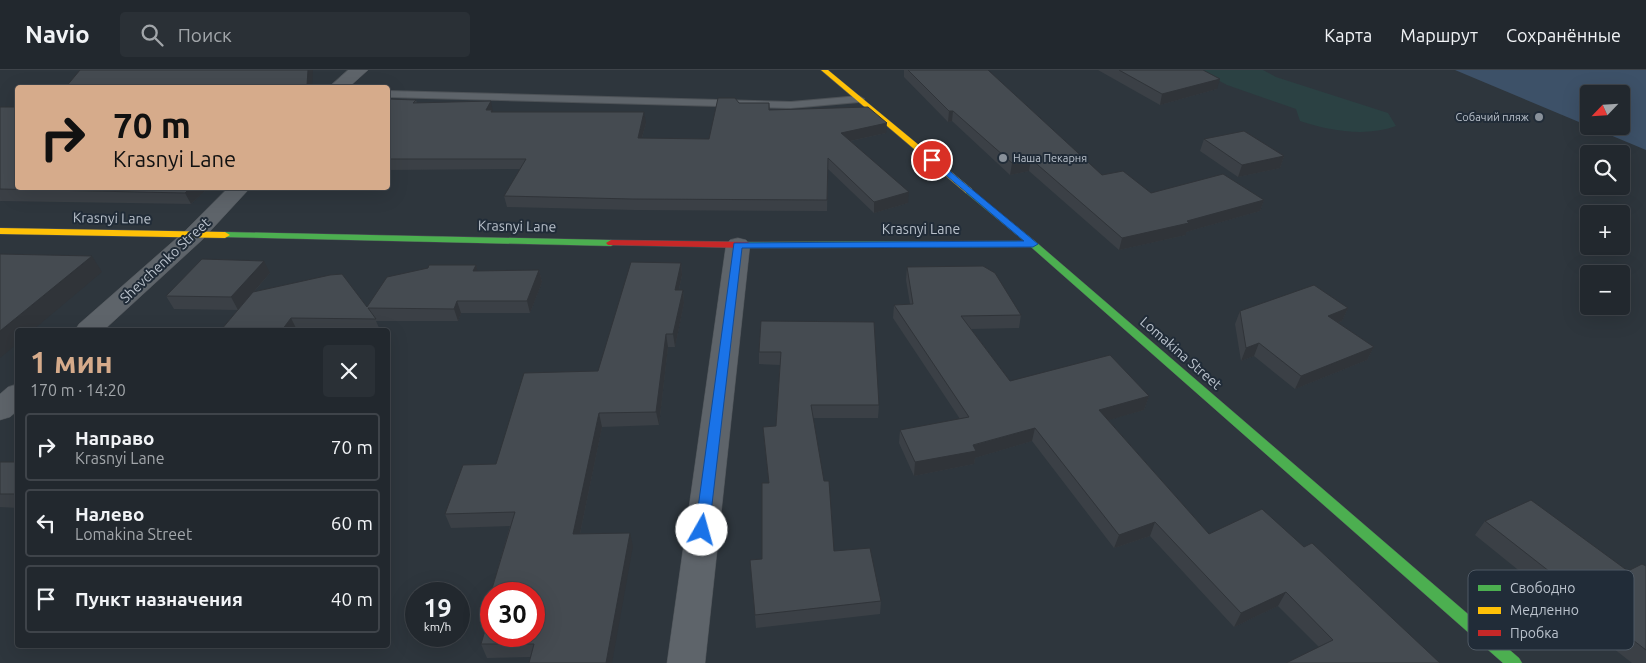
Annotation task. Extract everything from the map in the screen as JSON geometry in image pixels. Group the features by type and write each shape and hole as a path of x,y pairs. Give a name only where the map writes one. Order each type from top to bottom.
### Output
{"street":[{"path":"340,85 358,70"},
{"name":"Lomakina Street","path":"824,70 1033,244 1468,623"},
{"name":"Shevchenko Street","path":"90,328 194,235 237,190"},
{"name":"Krasnyi Lane","path":"0,232 738,245 1033,244"},
{"path":"686,663 738,245"},
{"path":"0,410 15,397"},
{"name":"Lomakina Street","path":"1499,650 1514,663"}],"lane":[{"path":"390,94 791,105 859,99"}],"green space":[{"path":"1199,70 1263,70 1276,77 1388,113 1396,126 1360,132 1312,125 1300,121 1296,109 1227,85"}],"water":[{"path":"1455,70 1646,70 1646,150 1610,135 1630,135 1630,85 1580,85 1580,122"}],"building":[{"path":"80,70 308,70 307,85 68,85"},
{"path":"908,70 988,70 1102,175 1123,171 1151,193 1223,174 1264,200 1187,221 1189,223 1122,238 1031,159 1012,163 953,111 949,111"},
{"path":"1119,70 1203,70 1220,79 1162,94"},
{"path":"718,98 735,98 739,103 769,103 769,110 868,107 887,123 841,133 909,192 874,202 828,158 827,200 504,196 526,159 390,159 390,99 416,100 413,103 491,101 486,110 492,110 491,112 644,112 638,138 709,139"},
{"path":"0,107 15,107 15,189 0,189"},
{"path":"1244,131 1284,156 1242,165 1204,139"},
{"path":"46,190 188,190 185,193"},
{"path":"0,254 92,256 0,331"},
{"path":"202,259 264,261 231,297 166,296"},
{"path":"631,262 681,263 675,290 683,290 673,334 666,334 656,412 599,413 573,534 630,533 606,663 529,663 533,647 545,647 545,582 494,582 515,512 445,514 463,465 496,464 524,373 598,371"},
{"path":"429,265 476,265 473,271 539,270 527,301 457,301 454,309 368,308 376,319 291,318 284,328 223,328 253,292 342,274 367,307 387,277 428,268"},
{"path":"983,266 995,273 1021,315 961,316 1010,381 1110,355 1149,396 1099,410 1209,534 1262,509 1304,547 1312,543 1440,663 1286,663 1333,640 1286,592 1241,613 1155,522 1119,535 1035,428 973,445 976,451 915,462 900,430 969,417 894,305 913,304 907,267"},
{"path":"1314,285 1348,308 1328,316 1374,347 1301,376 1259,343 1246,348 1240,311"},
{"path":"761,321 874,322 879,405 811,405 824,481 829,481 834,551 870,548 881,601 755,615 750,560 762,559 762,483 769,483 763,427 776,426 781,352 759,352"},
{"path":"0,462 15,462 15,494 0,494"},
{"path":"1531,500 1627,570 1548,570 1485,521"},
{"path":"1642,564 1646,566 1646,650 1634,641 1634,570 1630,570"}],"traffic: fast":[{"path":"969,191 1033,244 1468,623"},
{"path":"225,235 611,243"},
{"path":"748,245 1033,244"},
{"path":"1499,650 1514,663"}],"traffic: slow":[{"path":"824,70 969,191"},
{"path":"0,231 225,235"}],"traffic: jam":[{"path":"611,243 748,245"}],"place":[{"name":"Собачий пляж","path":"1539,117"},
{"name":"Наша Пекарня","path":"1003,158"}],"route":[{"path":"702,530 738,245 1033,244 932,160"}]}
